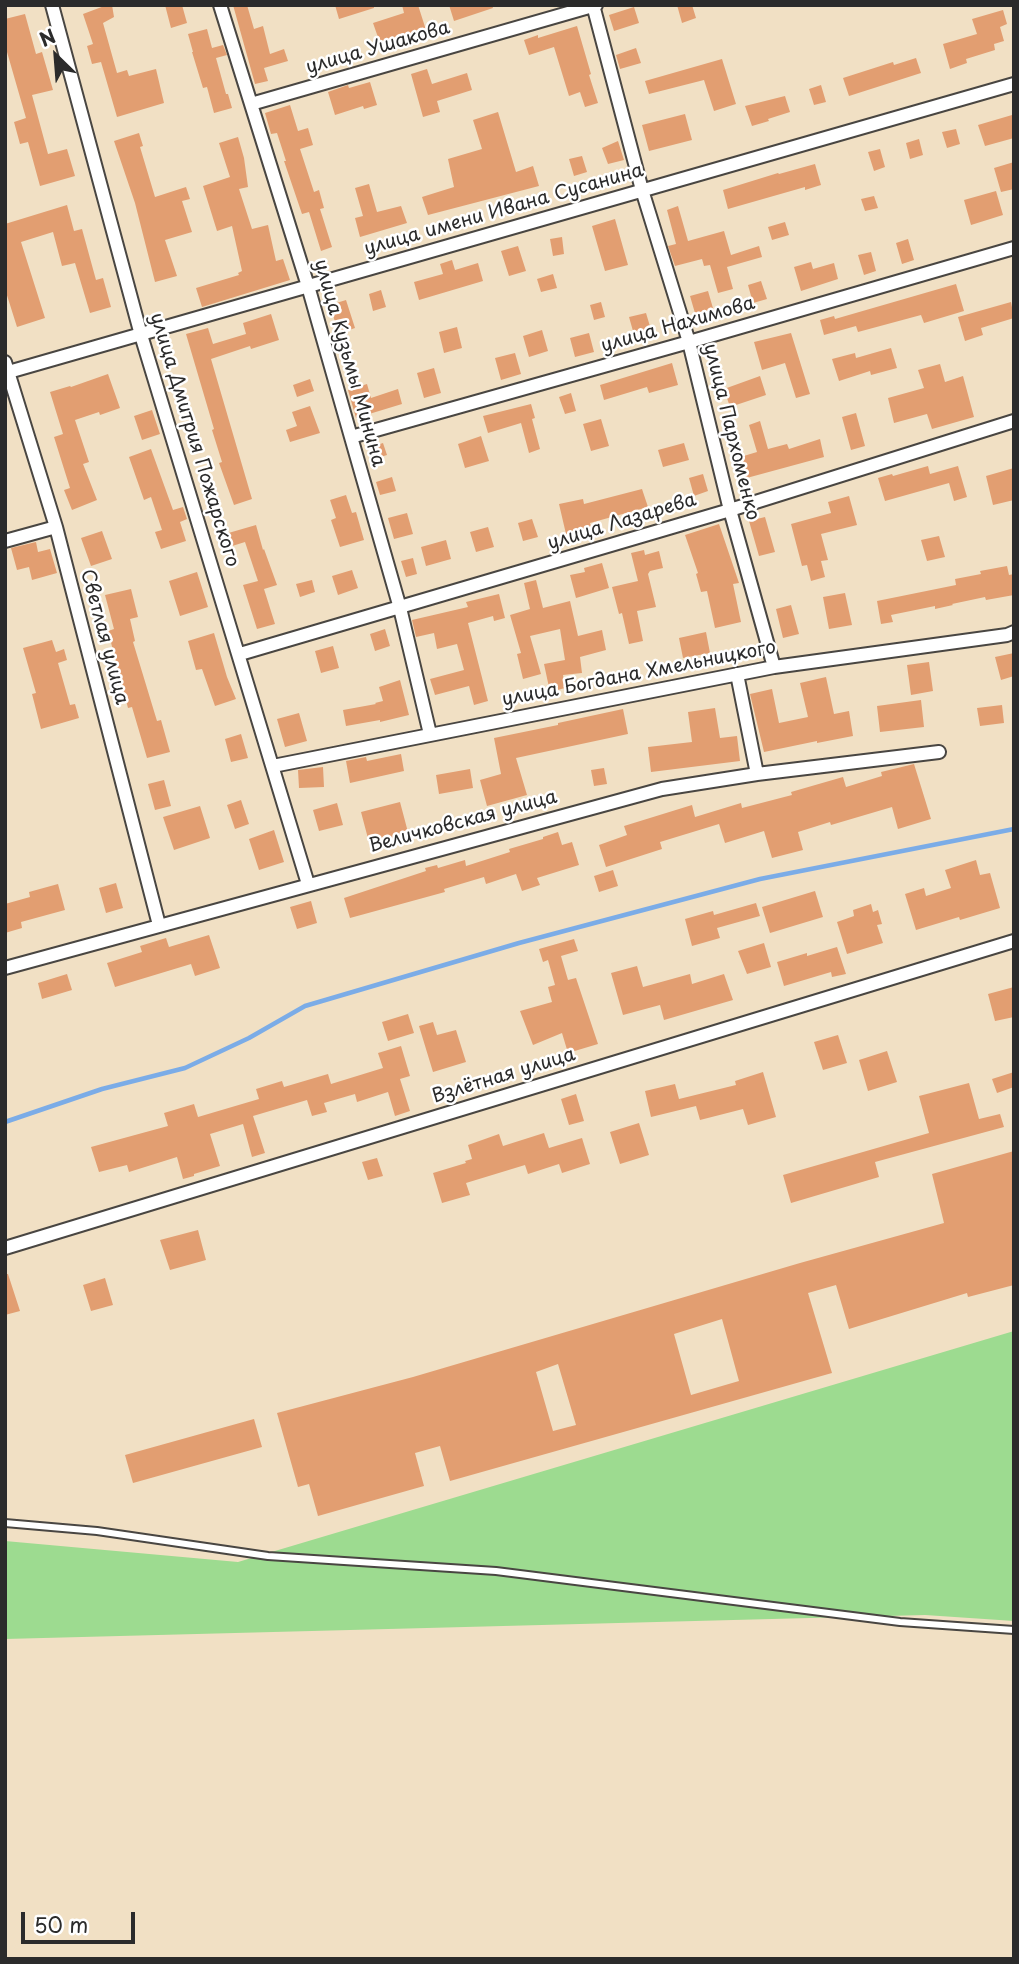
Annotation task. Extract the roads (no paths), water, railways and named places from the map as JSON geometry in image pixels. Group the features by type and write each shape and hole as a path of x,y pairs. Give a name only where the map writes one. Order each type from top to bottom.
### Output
{"street":[{"name":"улица Дмитрия Пожарского","path":"52,5 141,335 308,884"},
{"name":"улица Кузьмы Минина","path":"220,5 308,286 400,608 430,734"},
{"name":"улица Ушакова","path":"251,104 594,6"},
{"name":"улица Пархоменко","path":"594,6 642,190 689,342 730,510 774,667"},
{"name":"улица имени Ивана Сусанина","path":"6,369 141,335 1014,84"},
{"name":"улица Нахимова","path":"351,437 1014,248"},
{"name":"Светлая улица","path":"6,369 55,527 159,925"},
{"name":"улица Лазарева","path":"240,654 730,510 1014,421"},
{"path":"5,541 55,527"},
{"name":"улица Богдана Хмельницкого","path":"273,766 774,667 1014,632"},
{"path":"737,674 757,774"},
{"name":"Величковская улица","path":"5,968 662,789 757,774 939,752"},
{"name":"Взлётная улица","path":"5,1248 1014,940"}],"lane":[{"path":"5,1523 97,1531 268,1556 496,1571 900,1622 1014,1630"}],"waterway":[{"path":"5,1122 102,1089 185,1068 249,1038 305,1006 519,943 760,879 1014,829"}]}
